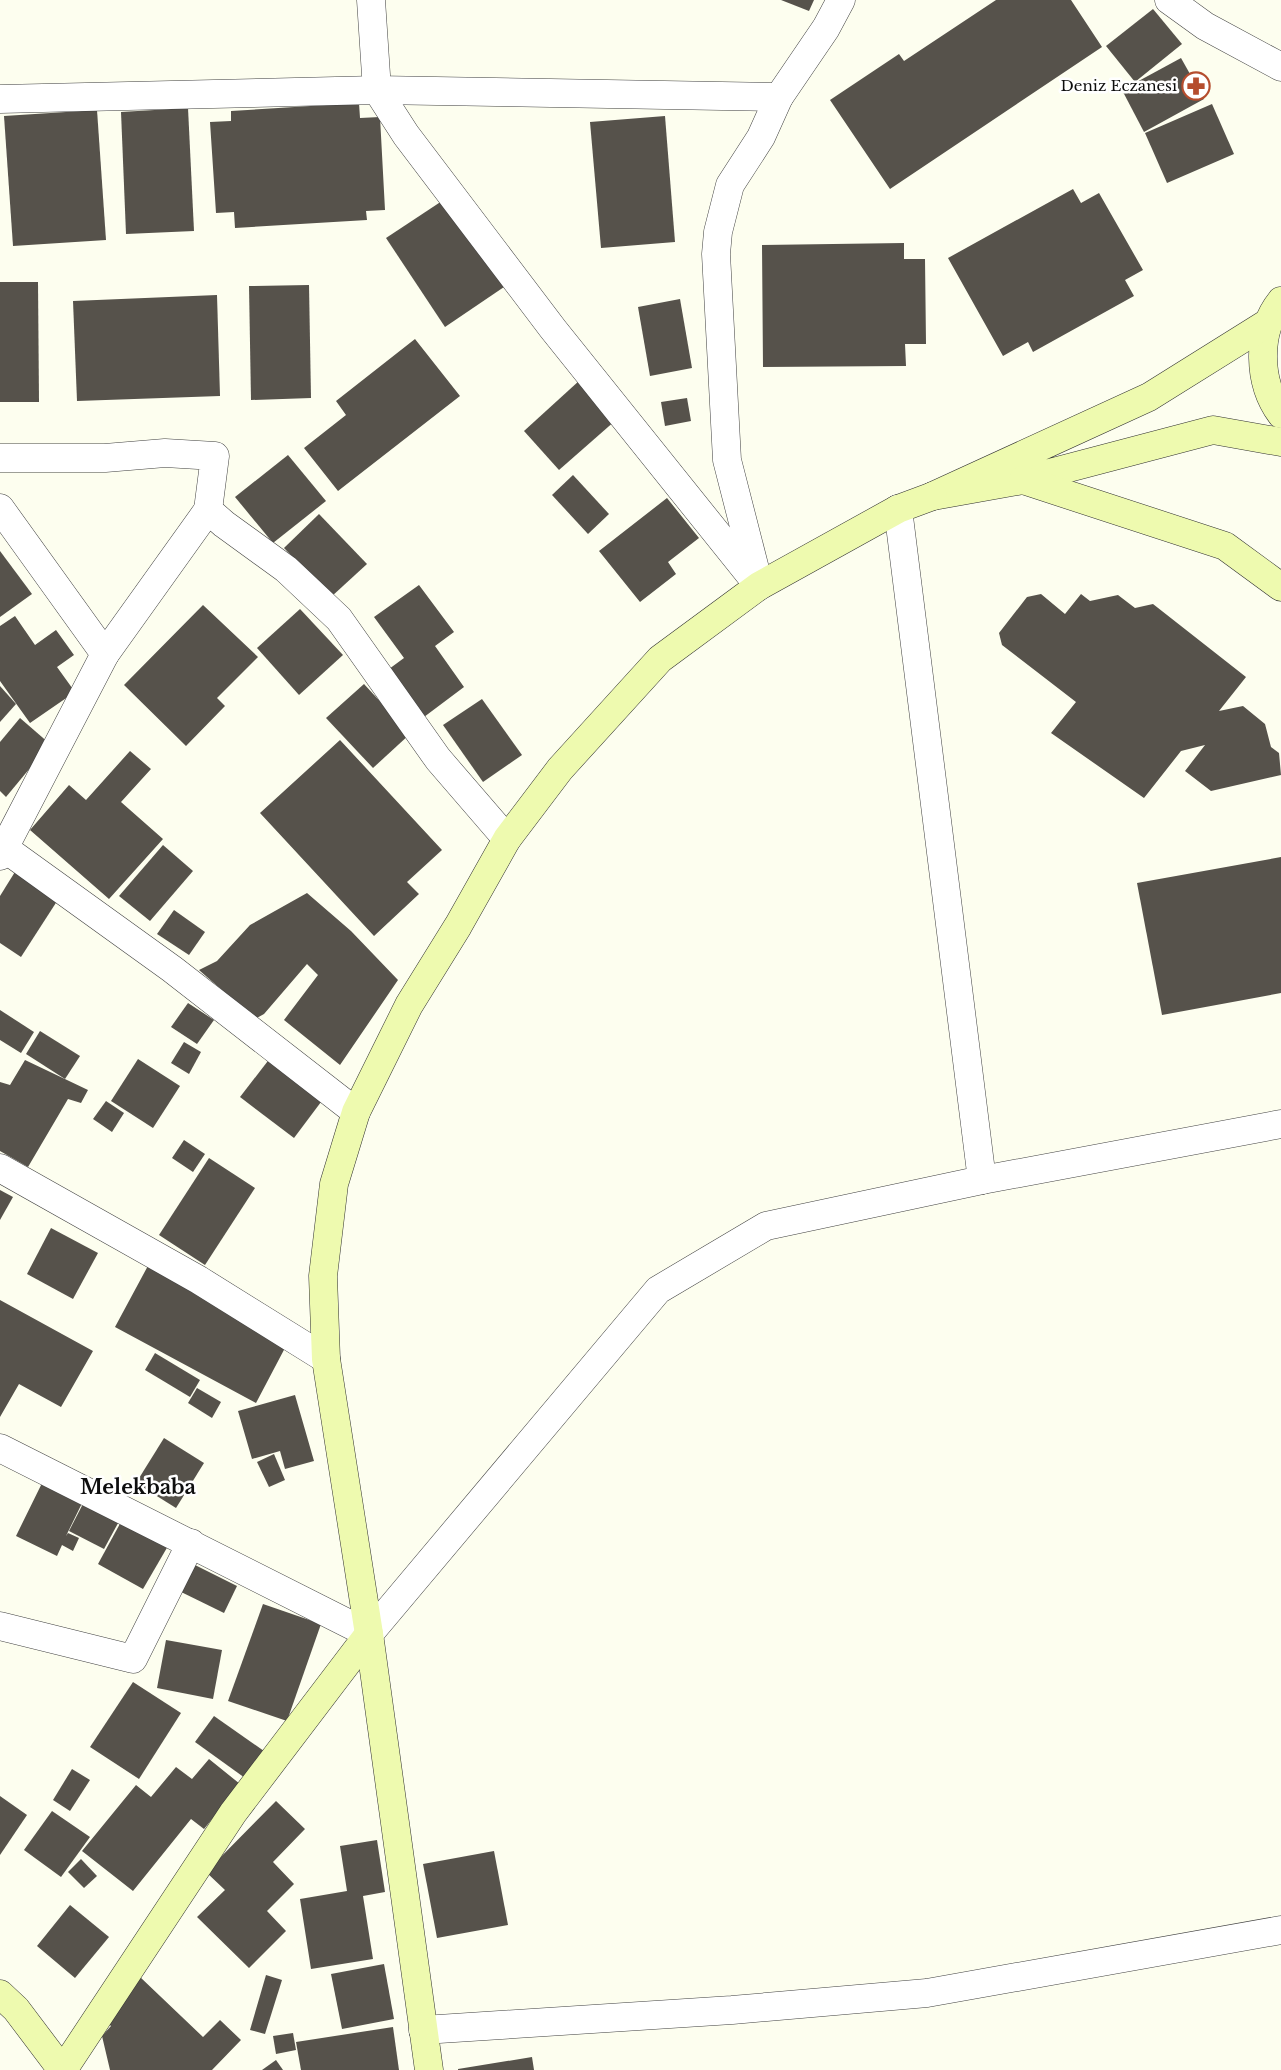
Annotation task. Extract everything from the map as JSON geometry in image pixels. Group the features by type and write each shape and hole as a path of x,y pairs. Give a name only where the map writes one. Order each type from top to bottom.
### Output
{"street":[{"path":"371,0 377,90 406,135 553,329 759,586"},
{"path":"759,586 726,460 716,254 718,232 730,185 761,137 779,97 826,28 841,0"},
{"path":"1169,0 1205,26 1281,67"},
{"path":"0,99 377,90 779,97"},
{"path":"1277,305 1263,350 1265,379 1275,406 1281,414"},
{"path":"428,2070 369,1634 326,1359 324,1276 334,1184 356,1112 409,1005 458,926 508,839 560,769 660,659 759,586 898,509 933,496 1148,397 1277,305"},
{"path":"933,496 1023,480 1214,430 1281,442"},
{"path":"0,458 105,458 165,454 215,456 208,510 105,654 1,850 172,969 356,1112"},
{"path":"1023,480 1226,546 1281,587"},
{"path":"0,508 105,654"},
{"path":"898,509 982,1180"},
{"path":"208,510 224,524 286,569 339,619 438,759 508,839"},
{"path":"0,1994 16,2009 62,2070 233,1813 369,1634 658,1290 766,1226 982,1180 1281,1124"},
{"path":"0,1168 199,1280 326,1359"},
{"path":"0,1448 369,1634"},
{"path":"0,1626 134,1659 191,1543"},
{"path":"423,2030 732,2010 926,1993 1281,1930"}],"building":[{"path":"781,0 814,0 809,11"},
{"path":"996,0 1071,0 1102,47 890,189 830,100 899,54 904,61"},
{"path":"1153,9 1182,44 1135,82 1106,46"},
{"path":"1181,58 1204,99 1144,132 1122,90"},
{"path":"359,103 360,118 380,117 385,210 366,211 367,220 235,228 234,212 216,213 210,122 231,121 231,111"},
{"path":"1212,104 1234,154 1167,183 1145,133"},
{"path":"188,108 194,231 126,234 121,112"},
{"path":"97,110 106,240 13,246 4,116"},
{"path":"665,116 675,242 601,248 590,122"},
{"path":"1073,189 1081,203 1099,193 1143,270 1125,280 1134,296 1033,352 1028,342 1003,356 948,258"},
{"path":"445,199 504,287 445,327 386,238"},
{"path":"904,243 904,259 925,259 926,344 905,344 906,366 763,367 762,245"},
{"path":"0,282 38,282 39,402 0,402"},
{"path":"309,285 311,398 251,400 249,286"},
{"path":"217,295 220,396 77,401 73,301"},
{"path":"680,299 692,368 650,376 638,307"},
{"path":"415,339 460,396 338,491 304,448 346,415 336,401"},
{"path":"580,380 616,420 559,470 524,431"},
{"path":"687,398 691,421 665,426 661,402"},
{"path":"288,455 326,501 273,543 235,497"},
{"path":"573,475 609,514 588,534 552,495"},
{"path":"667,498 699,538 668,562 676,574 640,602 599,551"},
{"path":"319,514 367,564 331,597 284,548"},
{"path":"0,551 32,594 0,617"},
{"path":"419,585 454,632 435,646 464,687 424,717 389,669 404,658 374,617"},
{"path":"1041,594 1065,614 1081,594 1090,601 1118,595 1135,608 1153,604 1246,677 1219,711 1243,706 1265,724 1271,747 1279,753 1281,775 1211,791 1185,771 1205,745 1181,751 1144,798 1051,733 1076,702 1002,645 999,633 1027,597"},
{"path":"203,605 258,657 217,698 225,706 186,746 124,685"},
{"path":"300,609 343,655 299,695 257,648"},
{"path":"15,616 35,645 56,630 74,655 57,667 75,692 30,723 0,681 0,626"},
{"path":"364,684 410,734 373,768 326,718"},
{"path":"0,686 16,704 0,722"},
{"path":"482,699 522,755 483,782 443,725"},
{"path":"20,718 50,744 6,797 0,791 0,742"},
{"path":"340,740 442,850 407,882 419,894 374,936 260,813"},
{"path":"130,751 151,769 121,802 163,839 109,899 30,830 69,785 86,800"},
{"path":"163,845 193,871 150,921 119,896"},
{"path":"1281,857 1281,993 1162,1015 1137,883"},
{"path":"18,867 61,895 21,957 0,943 0,896"},
{"path":"307,893 351,931 398,980 340,1065 284,1020 318,975 307,964 264,1014 255,1019 199,970 217,961 250,925"},
{"path":"174,910 205,932 189,955 157,934"},
{"path":"188,1003 214,1020 197,1044 171,1027"},
{"path":"0,1010 34,1032 21,1053 0,1040"},
{"path":"40,1031 80,1056 65,1079 26,1054"},
{"path":"184,1042 201,1052 189,1074 171,1063"},
{"path":"274,1053 327,1094 294,1138 240,1097"},
{"path":"138,1059 180,1086 153,1128 111,1101"},
{"path":"25,1060 88,1090 81,1103 68,1099 28,1167 0,1151 0,1082 10,1085"},
{"path":"106,1101 124,1113 112,1132 93,1119"},
{"path":"184,1140 205,1154 193,1172 172,1158"},
{"path":"209,1158 255,1188 205,1265 159,1235"},
{"path":"0,1190 13,1197 0,1220"},
{"path":"51,1228 98,1253 73,1299 27,1274"},
{"path":"150,1262 244,1313 239,1321 286,1346 256,1403 115,1327"},
{"path":"0,1300 93,1351 61,1407 19,1384 0,1417"},
{"path":"155,1353 200,1380 190,1397 145,1370"},
{"path":"197,1388 221,1402 212,1418 188,1403"},
{"path":"295,1395 314,1461 285,1469 280,1451 252,1459 238,1411"},
{"path":"164,1438 204,1463 176,1508 136,1483"},
{"path":"274,1454 285,1480 269,1487 257,1462"},
{"path":"46,1475 86,1495 66,1536 68,1533 79,1538 73,1551 62,1545 57,1556 16,1536"},
{"path":"87,1496 123,1514 104,1549 69,1531"},
{"path":"122,1520 168,1546 143,1589 98,1564"},
{"path":"189,1562 237,1586 224,1613 175,1589"},
{"path":"263,1604 321,1624 287,1721 228,1701"},
{"path":"166,1640 222,1650 213,1699 157,1688"},
{"path":"133,1682 181,1713 139,1779 90,1747"},
{"path":"214,1716 264,1751 245,1778 195,1742"},
{"path":"209,1759 240,1784 204,1829 191,1819 133,1891 82,1851 136,1785 151,1797 176,1767 192,1779"},
{"path":"72,1769 90,1780 70,1811 53,1800"},
{"path":"0,1796 27,1815 0,1855"},
{"path":"276,1801 305,1829 273,1862 294,1884 267,1911 286,1931 249,1968 197,1917 225,1890 206,1872"},
{"path":"52,1811 90,1837 61,1877 24,1850"},
{"path":"377,1840 385,1892 363,1896 373,1959 311,1969 300,1899 347,1891 340,1846"},
{"path":"494,1851 508,1925 437,1938 423,1864"},
{"path":"81,1859 97,1876 84,1888 68,1872"},
{"path":"70,1905 109,1937 75,1978 37,1946"},
{"path":"384,1964 394,2019 342,2029 331,1974"},
{"path":"266,1975 282,1980 265,2034 250,2030"},
{"path":"139,1976 203,2037 220,2020 241,2040 212,2070 110,2070 102,2036 111,2026 101,2016"},
{"path":"393,2027 399,2070 301,2070 296,2042"},
{"path":"293,2033 296,2050 276,2054 273,2036"},
{"path":"532,2057 534,2070 458,2070 458,2069"},
{"path":"276,2060 283,2070 262,2070"}],"place":[{"name":"Deniz Eczanesi","path":"1196,86"}],"district":[{"name":"Melekbaba","path":"138,1487"}]}
